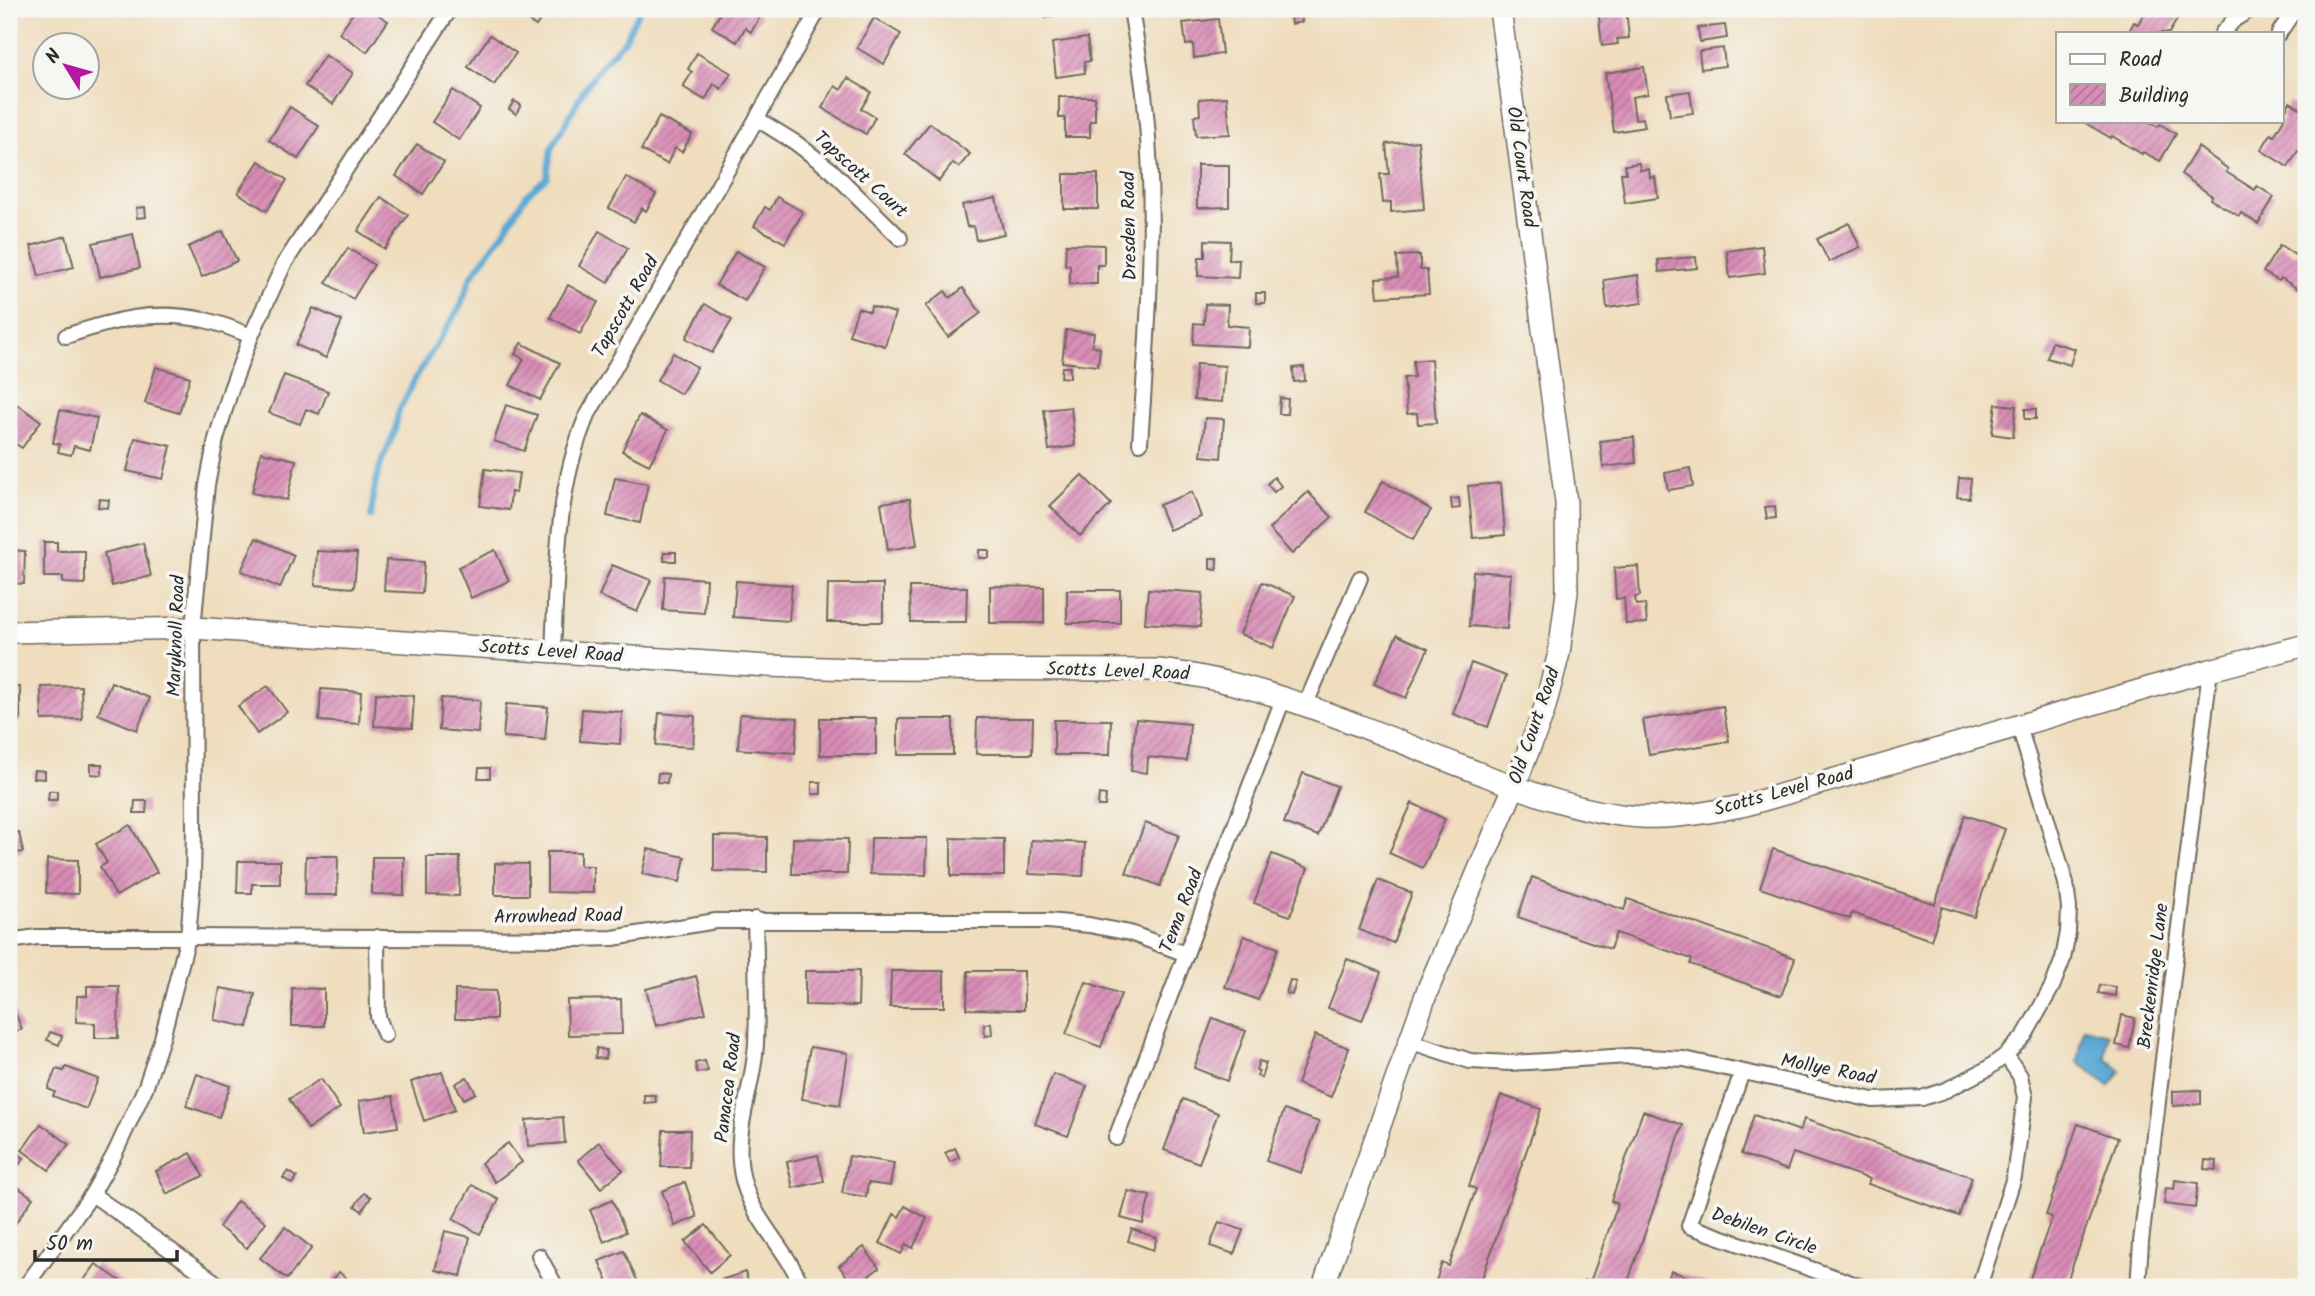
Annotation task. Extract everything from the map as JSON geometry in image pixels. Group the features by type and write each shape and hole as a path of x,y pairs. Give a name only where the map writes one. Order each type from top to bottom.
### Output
{"main road":[{"name":"Old Court Road","path":"1323,1287 1409,1041 1543,714 1552,682 1567,592 1566,502 1500,9"},
{"name":"Scotts Level Road","path":"9,632 193,628 768,666 854,669 1158,670 1221,680 1305,706 1554,801 1601,812 1641,817 1689,815 1769,799 2210,670 2306,645"}],"street":[{"name":"Maryknoll Road","path":"25,1287 92,1194 114,1155 146,1086 162,1038 188,937 194,840 193,628 206,485 215,439 251,336 284,264 450,9"},
{"name":"Tapscott Road","path":"553,652 562,499 575,445 601,389 819,9"},
{"name":"Dresden Road","path":"1131,9 1145,104 1150,192 1151,288 1140,443"},
{"path":"2223,32 2235,19 2251,9"},
{"path":"2280,32 2295,9"},
{"name":"Tapscott Court","path":"757,119 796,143 831,170 900,238"},
{"path":"66,336 112,321 143,315 172,315 206,320 251,336"},
{"path":"1305,706 1360,578"},
{"name":"Breckenridge Lane","path":"2138,1287 2144,1215 2210,670"},
{"name":"Tema Road","path":"1116,1138 1283,699"},
{"name":"Mollye Road","path":"1409,1041 1470,1061 1510,1063 1655,1057 1684,1059 1873,1100 1922,1098 1946,1090 2006,1055 2025,1035 2052,987 2063,959 2069,908 2066,883 2020,726"},
{"name":"Panacea Road","path":"755,919 756,1044 740,1131 739,1158 753,1208 790,1261 802,1287"},
{"name":"Arrowhead Road","path":"9,941 37,937 613,938 716,920 1048,921 1130,933 1186,954"},
{"path":"377,937 378,1017 385,1035"},
{"path":"1979,1287 2014,1177 2025,1097 2020,1076 2006,1055"},
{"name":"Debilen Circle","path":"1742,1072 1689,1226 1862,1287"},
{"path":"92,1194 222,1287"},
{"path":"539,1256 556,1287"}],"water":[{"path":"2084,1028 2108,1034 2105,1057 2121,1072 2109,1086 2078,1062"}],"building":[{"path":"356,9 369,9 388,21 367,52 339,33"},
{"path":"510,9 547,9 536,26"},
{"path":"723,9 750,9 761,15 751,32 745,28 737,42 712,27"},
{"path":"1043,9 1073,9 1046,18"},
{"path":"1300,9 1302,22 1291,24 1289,11"},
{"path":"1598,9 1626,9 1629,38 1617,39 1618,44 1602,46"},
{"path":"2147,9 2188,9 2185,13 2182,11 2170,32 2129,32 2134,22 2138,24"},
{"path":"874,18 901,34 884,64 857,48"},
{"path":"1218,19 1222,54 1194,58 1193,44 1186,45 1183,23"},
{"path":"1725,25 1727,38 1700,42 1698,28"},
{"path":"490,35 516,53 494,85 468,67"},
{"path":"1087,38 1090,61 1084,62 1085,73 1056,77 1052,43"},
{"path":"1723,48 1725,66 1701,69 1699,51"},
{"path":"697,53 731,73 721,89 714,84 705,100 683,87 692,72 688,69"},
{"path":"325,55 353,73 333,104 305,86"},
{"path":"1644,67 1648,94 1632,97 1635,119 1643,118 1645,127 1614,132 1605,73"},
{"path":"848,78 871,92 861,109 875,117 866,134 822,108 835,86 841,90"},
{"path":"453,90 480,108 459,140 432,122"},
{"path":"1690,91 1693,113 1670,116 1667,94"},
{"path":"1059,97 1095,97 1095,121 1090,121 1090,137 1065,137 1065,118 1059,118"},
{"path":"1227,97 1230,134 1196,136 1194,116 1200,115 1199,99"},
{"path":"514,101 521,105 516,114 509,109"},
{"path":"2290,102 2306,112 2306,145 2301,153 2298,151 2288,167 2261,150 2271,134 2274,136 2284,122 2284,112"},
{"path":"290,107 319,126 298,159 269,140"},
{"path":"659,117 692,134 682,152 675,148 667,164 641,150"},
{"path":"2084,122 2150,122 2158,127 2160,124 2176,134 2160,161 2143,152 2142,154 2112,136 2111,138"},
{"path":"930,123 970,154 959,167 953,163 939,181 905,154"},
{"path":"1418,141 1424,209 1391,212 1391,202 1383,203 1380,174 1389,174 1386,144"},
{"path":"417,144 444,162 423,194 396,176"},
{"path":"2198,147 2228,169 2226,172 2255,190 2257,186 2274,197 2258,224 2210,199 2212,196 2181,174"},
{"path":"259,161 287,180 267,211 238,193"},
{"path":"1639,163 1640,170 1649,169 1650,178 1655,177 1658,198 1625,203 1621,173 1626,173 1625,165"},
{"path":"1197,165 1229,165 1229,207 1197,208"},
{"path":"1064,174 1098,174 1098,209 1064,209"},
{"path":"626,177 656,194 646,211 642,208 634,222 609,208"},
{"path":"381,197 408,215 385,249 358,231"},
{"path":"777,197 803,212 785,243 754,226 765,207 770,210"},
{"path":"996,198 1004,234 976,240 973,226 967,227 962,205"},
{"path":"145,207 146,217 137,218 136,208"},
{"path":"1849,223 1860,247 1829,262 1817,239"},
{"path":"223,231 237,261 202,277 188,247"},
{"path":"599,231 628,248 608,283 579,266"},
{"path":"133,234 140,268 100,277 93,243"},
{"path":"66,236 74,267 39,276 31,246"},
{"path":"1205,240 1230,241 1229,260 1239,260 1238,278 1198,276 1199,257 1205,257"},
{"path":"1066,244 1104,245 1104,265 1097,265 1097,284 1070,284 1070,265 1065,265"},
{"path":"2280,245 2295,255 2297,252 2306,257 2306,294 2281,278 2279,281 2263,272"},
{"path":"1762,246 1765,273 1730,278 1727,251"},
{"path":"348,248 374,265 353,299 326,283"},
{"path":"736,251 765,267 745,301 716,285"},
{"path":"1420,255 1420,270 1427,270 1429,294 1378,297 1376,278 1398,277 1397,256"},
{"path":"1696,257 1697,268 1659,272 1658,260"},
{"path":"1638,275 1642,303 1607,308 1604,280"},
{"path":"568,285 598,302 580,334 550,317"},
{"path":"963,288 981,313 948,337 926,306 945,291 950,298"},
{"path":"1256,293 1265,293 1265,303 1256,303"},
{"path":"705,304 732,320 712,353 686,338"},
{"path":"1205,304 1228,305 1227,325 1249,327 1248,347 1193,344 1194,323 1204,324"},
{"path":"871,306 895,313 885,346 849,335 858,308 870,312"},
{"path":"313,308 342,321 326,358 296,345"},
{"path":"1066,330 1094,333 1092,346 1100,348 1098,366 1062,362"},
{"path":"2052,342 2075,349 2070,365 2047,358"},
{"path":"521,343 560,363 540,400 510,385 524,359 515,354"},
{"path":"673,353 697,367 681,394 657,380"},
{"path":"1431,359 1436,423 1418,424 1417,413 1407,414 1404,378 1414,377 1413,361"},
{"path":"1196,364 1225,366 1222,402 1194,400"},
{"path":"156,367 190,377 179,413 145,403"},
{"path":"1062,367 1070,367 1070,378 1061,377"},
{"path":"1304,367 1305,381 1294,382 1293,368"},
{"path":"284,375 328,391 319,414 306,409 300,424 269,413"},
{"path":"1280,398 1288,399 1287,414 1279,414"},
{"path":"9,399 41,421 22,448 9,440"},
{"path":"1996,404 2016,406 2013,437 1992,434"},
{"path":"506,405 537,415 524,451 494,441"},
{"path":"1071,407 1075,446 1049,450 1044,410"},
{"path":"2025,409 2036,409 2036,419 2025,419"},
{"path":"60,410 97,418 90,450 74,446 71,455 58,452 60,444 53,443"},
{"path":"640,415 668,430 649,465 622,451"},
{"path":"1205,418 1224,419 1221,458 1201,456"},
{"path":"1634,437 1636,463 1603,467 1600,441"},
{"path":"135,438 171,446 163,479 127,471"},
{"path":"261,452 296,460 287,500 252,493"},
{"path":"1690,468 1693,486 1668,490 1665,473"},
{"path":"485,469 519,473 516,493 511,492 509,510 480,506"},
{"path":"1082,475 1111,504 1080,536 1050,506"},
{"path":"1274,477 1281,486 1274,492 1267,484"},
{"path":"615,478 648,484 640,523 607,516"},
{"path":"1959,478 1971,479 1969,498 1957,497"},
{"path":"1383,481 1431,510 1413,540 1365,512"},
{"path":"1501,483 1505,535 1473,538 1468,486"},
{"path":"1192,492 1201,517 1169,530 1159,505"},
{"path":"1308,492 1332,517 1292,554 1269,529"},
{"path":"1459,498 1460,508 1452,509 1451,499"},
{"path":"99,499 109,500 108,508 98,507"},
{"path":"910,499 917,545 888,550 881,503"},
{"path":"1775,506 1776,518 1767,519 1765,507"},
{"path":"256,538 294,555 280,588 241,571"},
{"path":"44,542 57,542 57,551 85,551 85,584 63,583 63,577 44,577"},
{"path":"143,543 151,576 112,586 104,553"},
{"path":"9,550 25,551 24,584 9,583"},
{"path":"495,550 509,581 471,598 458,567"},
{"path":"979,550 989,550 989,558 979,558"},
{"path":"317,551 357,553 354,588 315,585"},
{"path":"664,552 676,552 676,561 664,561"},
{"path":"1210,558 1217,558 1217,570 1210,569"},
{"path":"386,560 424,562 422,593 384,591"},
{"path":"612,565 651,580 637,612 599,596"},
{"path":"1638,566 1640,596 1635,597 1636,605 1645,604 1647,623 1626,624 1624,598 1616,599 1614,568"},
{"path":"1473,571 1511,574 1507,629 1469,626"},
{"path":"665,576 706,579 704,613 663,610"},
{"path":"736,581 792,585 789,621 733,617"},
{"path":"1262,582 1295,596 1273,648 1240,634"},
{"path":"828,584 883,584 883,622 827,622"},
{"path":"990,586 1044,587 1044,623 990,623"},
{"path":"910,587 967,587 966,622 911,622"},
{"path":"1148,589 1203,593 1200,627 1145,623"},
{"path":"1067,590 1120,590 1120,623 1067,623"},
{"path":"1397,635 1428,649 1406,698 1374,684"},
{"path":"1471,663 1506,676 1488,727 1453,714"},
{"path":"111,682 150,698 137,730 98,714"},
{"path":"81,686 82,719 42,720 41,687"},
{"path":"268,686 287,712 257,734 238,706"},
{"path":"9,687 20,687 20,721 9,722"},
{"path":"321,689 361,692 359,724 319,721"},
{"path":"376,693 414,696 412,728 374,726"},
{"path":"441,698 480,700 478,733 439,730"},
{"path":"506,704 548,707 545,740 503,737"},
{"path":"1723,706 1729,741 1649,755 1643,720"},
{"path":"582,709 622,712 620,744 580,741"},
{"path":"659,713 695,716 693,747 656,745"},
{"path":"740,714 798,718 795,753 738,749"},
{"path":"820,718 876,718 876,755 820,755"},
{"path":"977,718 1033,718 1032,754 976,754"},
{"path":"898,719 953,719 953,755 898,755"},
{"path":"1136,719 1190,724 1187,761 1148,757 1147,773 1131,771"},
{"path":"1054,720 1111,720 1110,755 1054,755"},
{"path":"91,764 102,764 102,775 91,774"},
{"path":"479,768 490,768 490,778 478,778"},
{"path":"34,770 45,771 45,779 33,778"},
{"path":"658,773 668,774 667,783 657,782"},
{"path":"1303,773 1337,786 1318,836 1284,823"},
{"path":"812,782 821,782 821,794 812,794"},
{"path":"49,791 57,791 57,800 48,800"},
{"path":"1099,794 1106,795 1105,806 1098,806"},
{"path":"135,801 147,801 146,813 134,813"},
{"path":"1412,803 1445,819 1423,868 1389,853"},
{"path":"1965,815 2005,829 1974,917 1942,907 1931,940 1852,913 1850,919 1760,888 1773,849 1935,904"},
{"path":"1145,823 1179,835 1160,886 1126,873"},
{"path":"130,825 157,872 116,896 100,867 107,863 96,844"},
{"path":"19,832 23,852 11,854 9,833"},
{"path":"714,836 767,837 767,872 714,871"},
{"path":"793,838 848,839 847,874 792,874"},
{"path":"871,838 927,838 926,875 870,874"},
{"path":"951,838 1004,839 1004,876 951,876"},
{"path":"1031,840 1085,843 1083,876 1029,874"},
{"path":"648,849 685,857 680,882 642,874"},
{"path":"547,852 580,852 580,866 593,866 593,893 547,892"},
{"path":"1272,854 1308,868 1290,916 1254,903"},
{"path":"306,856 338,856 337,895 305,895"},
{"path":"372,857 404,857 404,895 372,894"},
{"path":"427,857 460,857 459,896 427,895"},
{"path":"47,859 78,860 78,894 46,893"},
{"path":"238,861 280,861 280,884 252,884 252,893 237,893"},
{"path":"495,863 528,864 528,895 495,895"},
{"path":"1532,877 1624,910 1628,899 1795,958 1781,996 1690,964 1692,959 1616,933 1610,949 1518,917"},
{"path":"1378,880 1412,893 1393,943 1359,930"},
{"path":"1244,936 1278,948 1258,1000 1225,987"},
{"path":"1347,959 1381,972 1362,1021 1328,1008"},
{"path":"805,971 859,971 858,1006 805,1005"},
{"path":"891,971 944,971 944,1007 890,1007"},
{"path":"968,971 1024,971 1024,1010 967,1009"},
{"path":"696,976 706,1013 656,1026 646,989"},
{"path":"1290,980 1296,982 1292,995 1286,993"},
{"path":"1086,982 1121,994 1101,1047 1066,1034"},
{"path":"2100,985 2116,987 2115,996 2098,993"},
{"path":"87,986 119,986 118,1038 95,1038 95,1023 76,1022 77,996 87,996"},
{"path":"220,988 255,994 248,1027 214,1020"},
{"path":"292,988 324,989 324,1026 292,1026"},
{"path":"455,990 496,991 496,1019 455,1019"},
{"path":"9,999 22,1029 9,1035"},
{"path":"621,999 622,1034 568,1035 567,1000"},
{"path":"2122,1015 2135,1018 2129,1048 2116,1045"},
{"path":"1213,1018 1246,1031 1227,1081 1194,1068"},
{"path":"991,1023 992,1035 985,1036 984,1024"},
{"path":"50,1032 62,1036 59,1045 47,1040"},
{"path":"1315,1035 1349,1048 1331,1097 1297,1084"},
{"path":"810,1047 848,1053 840,1105 802,1099"},
{"path":"597,1048 606,1050 605,1059 595,1058"},
{"path":"705,1061 708,1071 697,1073 695,1063"},
{"path":"1259,1061 1266,1063 1261,1078 1257,1076 1259,1071 1256,1070"},
{"path":"66,1067 98,1079 86,1109 53,1096 55,1092 48,1089 56,1069 64,1071"},
{"path":"442,1072 455,1110 424,1121 411,1082"},
{"path":"197,1074 230,1086 219,1117 186,1106"},
{"path":"1053,1074 1087,1086 1068,1136 1035,1124"},
{"path":"467,1077 476,1093 464,1099 455,1084"},
{"path":"321,1079 340,1108 308,1129 289,1099"},
{"path":"2201,1090 2201,1104 2173,1106 2173,1091"},
{"path":"644,1095 655,1095 656,1102 644,1103"},
{"path":"1501,1095 1541,1109 1479,1287 1434,1287 1442,1263 1449,1266 1476,1189 1469,1186"},
{"path":"393,1096 398,1127 364,1132 359,1101"},
{"path":"1183,1099 1218,1113 1199,1163 1164,1150"},
{"path":"1284,1110 1319,1122 1301,1173 1266,1161"},
{"path":"1643,1111 1683,1125 1626,1287 1581,1287 1584,1280 1590,1282 1618,1204 1611,1201"},
{"path":"1754,1115 1800,1131 1804,1119 1972,1177 1959,1216 1868,1184 1870,1179 1793,1153 1787,1170 1741,1154"},
{"path":"563,1117 565,1143 528,1146 526,1120"},
{"path":"41,1124 69,1144 49,1170 22,1150"},
{"path":"2078,1124 2118,1138 2065,1287 2027,1287 2052,1217 2046,1215"},
{"path":"663,1130 690,1130 689,1167 661,1167"},
{"path":"599,1142 623,1170 601,1188 578,1160"},
{"path":"508,1143 522,1162 495,1182 481,1163"},
{"path":"955,1148 959,1157 950,1162 945,1153"},
{"path":"16,1153 24,1158 18,1166 11,1161"},
{"path":"191,1153 203,1176 167,1194 156,1171"},
{"path":"818,1155 824,1181 793,1188 787,1162"},
{"path":"849,1156 894,1163 890,1186 868,1183 866,1197 842,1193"},
{"path":"2205,1160 2217,1161 2216,1170 2204,1169"},
{"path":"288,1171 297,1177 292,1184 283,1178"},
{"path":"2175,1180 2198,1183 2195,1208 2164,1204 2166,1188 2174,1189"},
{"path":"9,1181 33,1198 15,1224 9,1220"},
{"path":"685,1182 697,1217 675,1226 662,1191"},
{"path":"472,1185 499,1200 480,1234 453,1219"},
{"path":"1128,1191 1150,1196 1143,1224 1121,1218"},
{"path":"364,1193 371,1197 362,1211 355,1206"},
{"path":"612,1200 626,1232 604,1242 590,1210"},
{"path":"237,1201 266,1222 247,1248 219,1227"},
{"path":"905,1206 927,1218 913,1248 906,1244 901,1254 880,1243 894,1214 899,1217"},
{"path":"1219,1222 1243,1230 1234,1254 1210,1246"},
{"path":"706,1225 730,1255 710,1272 685,1242"},
{"path":"285,1227 312,1248 287,1279 260,1258"},
{"path":"1132,1229 1157,1238 1153,1250 1128,1241"},
{"path":"445,1231 470,1237 461,1276 435,1270"},
{"path":"864,1247 879,1268 855,1287 839,1266"},
{"path":"624,1251 639,1285 610,1287 599,1261"},
{"path":"96,1264 129,1287 86,1287 81,1284"},
{"path":"1671,1271 1718,1287 1665,1287"},
{"path":"339,1272 357,1287 327,1287"},
{"path":"745,1272 750,1287 723,1287 721,1280"}],"waterway":[{"path":"371,517 379,469 395,430 398,413 416,377 460,307 471,277 527,194 547,177 551,149 585,88 603,63 624,41 640,9"}]}
